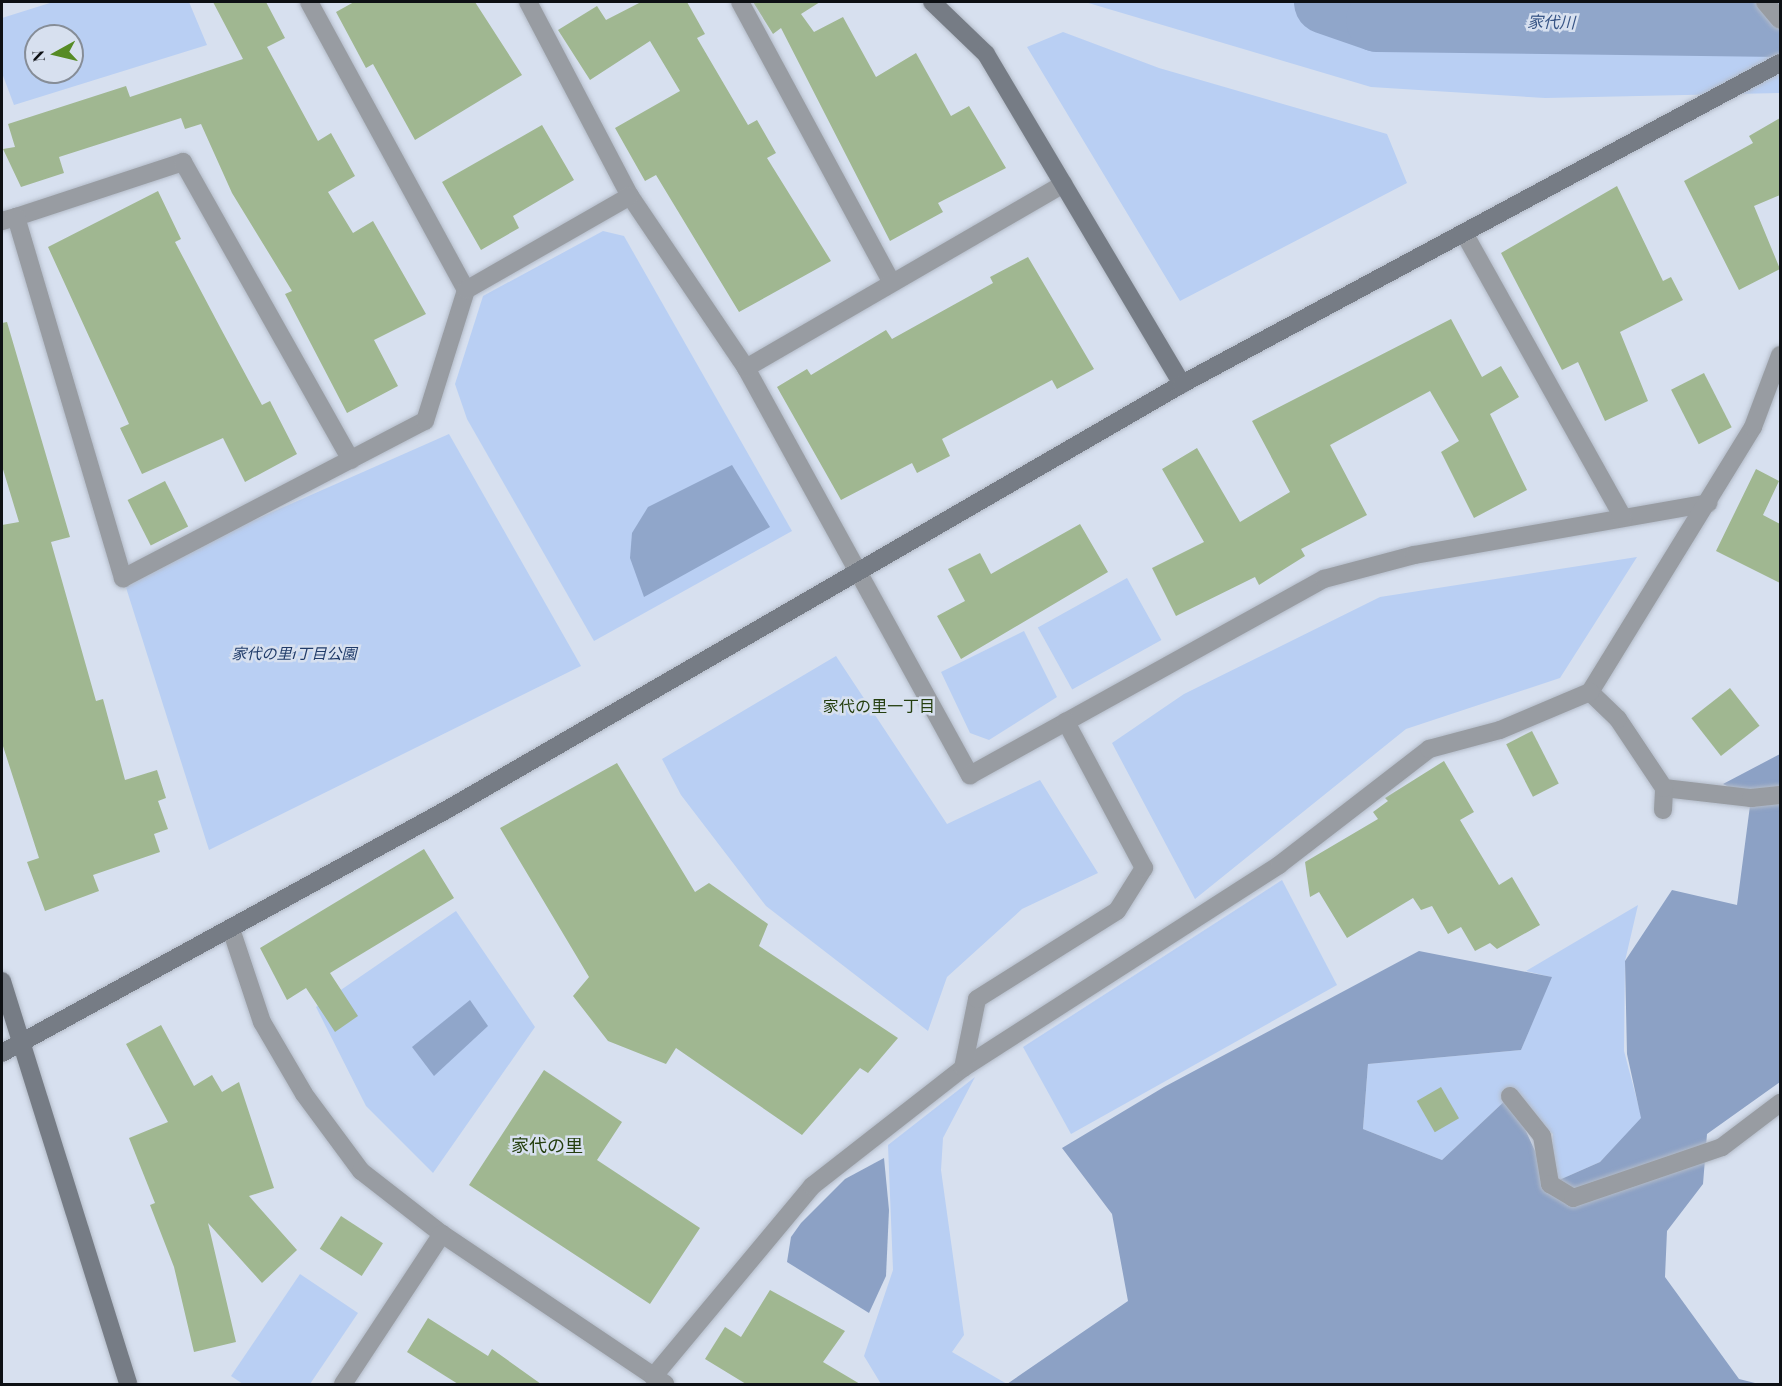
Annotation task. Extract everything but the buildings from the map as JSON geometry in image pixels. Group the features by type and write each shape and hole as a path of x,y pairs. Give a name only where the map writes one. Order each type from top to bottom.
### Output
{"street":[{"path":"309,2 466,290"},
{"path":"528,2 630,196 746,368 970,775 1324,579 1414,555 1708,503"},
{"path":"740,2 892,283"},
{"path":"932,2 986,54 1182,384"},
{"path":"1765,2 1780,20"},
{"path":"2,1053 232,932 1182,384 1780,63"},
{"path":"351,460 183,162 9,219 123,578 351,460 425,421 466,290 630,196"},
{"path":"746,368 1063,184"},
{"path":"1464,233 1623,518"},
{"path":"232,932 262,1022 304,1094 361,1171 442,1234 659,1381 812,1186 963,1068 1279,865 1428,748 1500,730 1590,692 1754,427 1780,355"},
{"path":"1590,692 1618,719 1664,788 1663,810"},
{"path":"963,1068 977,999 1117,911 1144,868 1066,722"},
{"path":"1664,788 1751,798 1780,795"},
{"path":"2,981 128,1384"},
{"path":"1510,1096 1542,1136 1550,1184 1573,1198 1722,1147 1780,1103"},
{"path":"343,1384 442,1234"}],"green space":[{"path":"53,2 189,2 207,45 84,83 84,24 24,24 24,84 82,84 14,105 2,73 2,18"},
{"path":"1085,2 1780,2 1780,93 1545,98 1371,87"},
{"path":"1063,32 1159,68 1387,134 1407,183 1180,301 1027,47"},
{"path":"603,231 624,236 792,531 594,641 467,419 455,384 483,296"},
{"name":"家代の里1丁目公園","path":"449,434 581,666 209,850 123,578"},
{"path":"1637,557 1560,678 1406,729 1195,899 1112,743 1184,694 1380,597"},
{"path":"1127,578 1161,640 1072,690 1038,627"},
{"path":"1024,631 1057,697 989,740 970,733 941,672"},
{"path":"836,656 947,824 1040,780 1098,873 1022,909 947,977 928,1031 766,906 681,795 662,759"},
{"path":"1282,880 1337,985 1071,1134 1023,1047"},
{"path":"1638,905 1625,961 1624,1051 1642,1119 1600,1162 1550,1184 1553,1134 1510,1096 1442,1160 1363,1129 1368,1064 1521,1050 1551,977 1526,971"},
{"path":"456,911 535,1027 433,1173 366,1106 316,1007"},
{"path":"975,1077 943,1138 941,1170 964,1335 952,1352 1007,1384 881,1384 864,1356 893,1270 888,1145"},
{"path":"300,1274 358,1313 310,1384 243,1384 231,1376"}],"shaded area":[{"path":"732,465 770,527 644,597 630,558 632,533 648,507"},
{"path":"1780,754 1780,1082 1707,1134 1703,1184 1667,1231 1665,1277 1739,1379 1759,1384 1007,1384 1128,1301 1112,1214 1062,1148 1164,1087 1419,951 1552,977 1521,1050 1368,1064 1363,1129 1442,1160 1510,1096 1550,1184 1600,1162 1641,1118 1627,1054 1625,961 1672,890 1737,905 1751,798 1723,784"},
{"path":"470,1000 488,1026 434,1076 412,1047"},
{"path":"884,1158 889,1210 886,1276 869,1313 787,1262 791,1237 801,1223 845,1179"}],"waterway":[{"name":"家代川","path":"1325,2 1377,20 1780,25"}],"district":[{"name":"家代の里一丁目","path":"879,706"},
{"name":"家代の里","path":"547,1145"}]}
